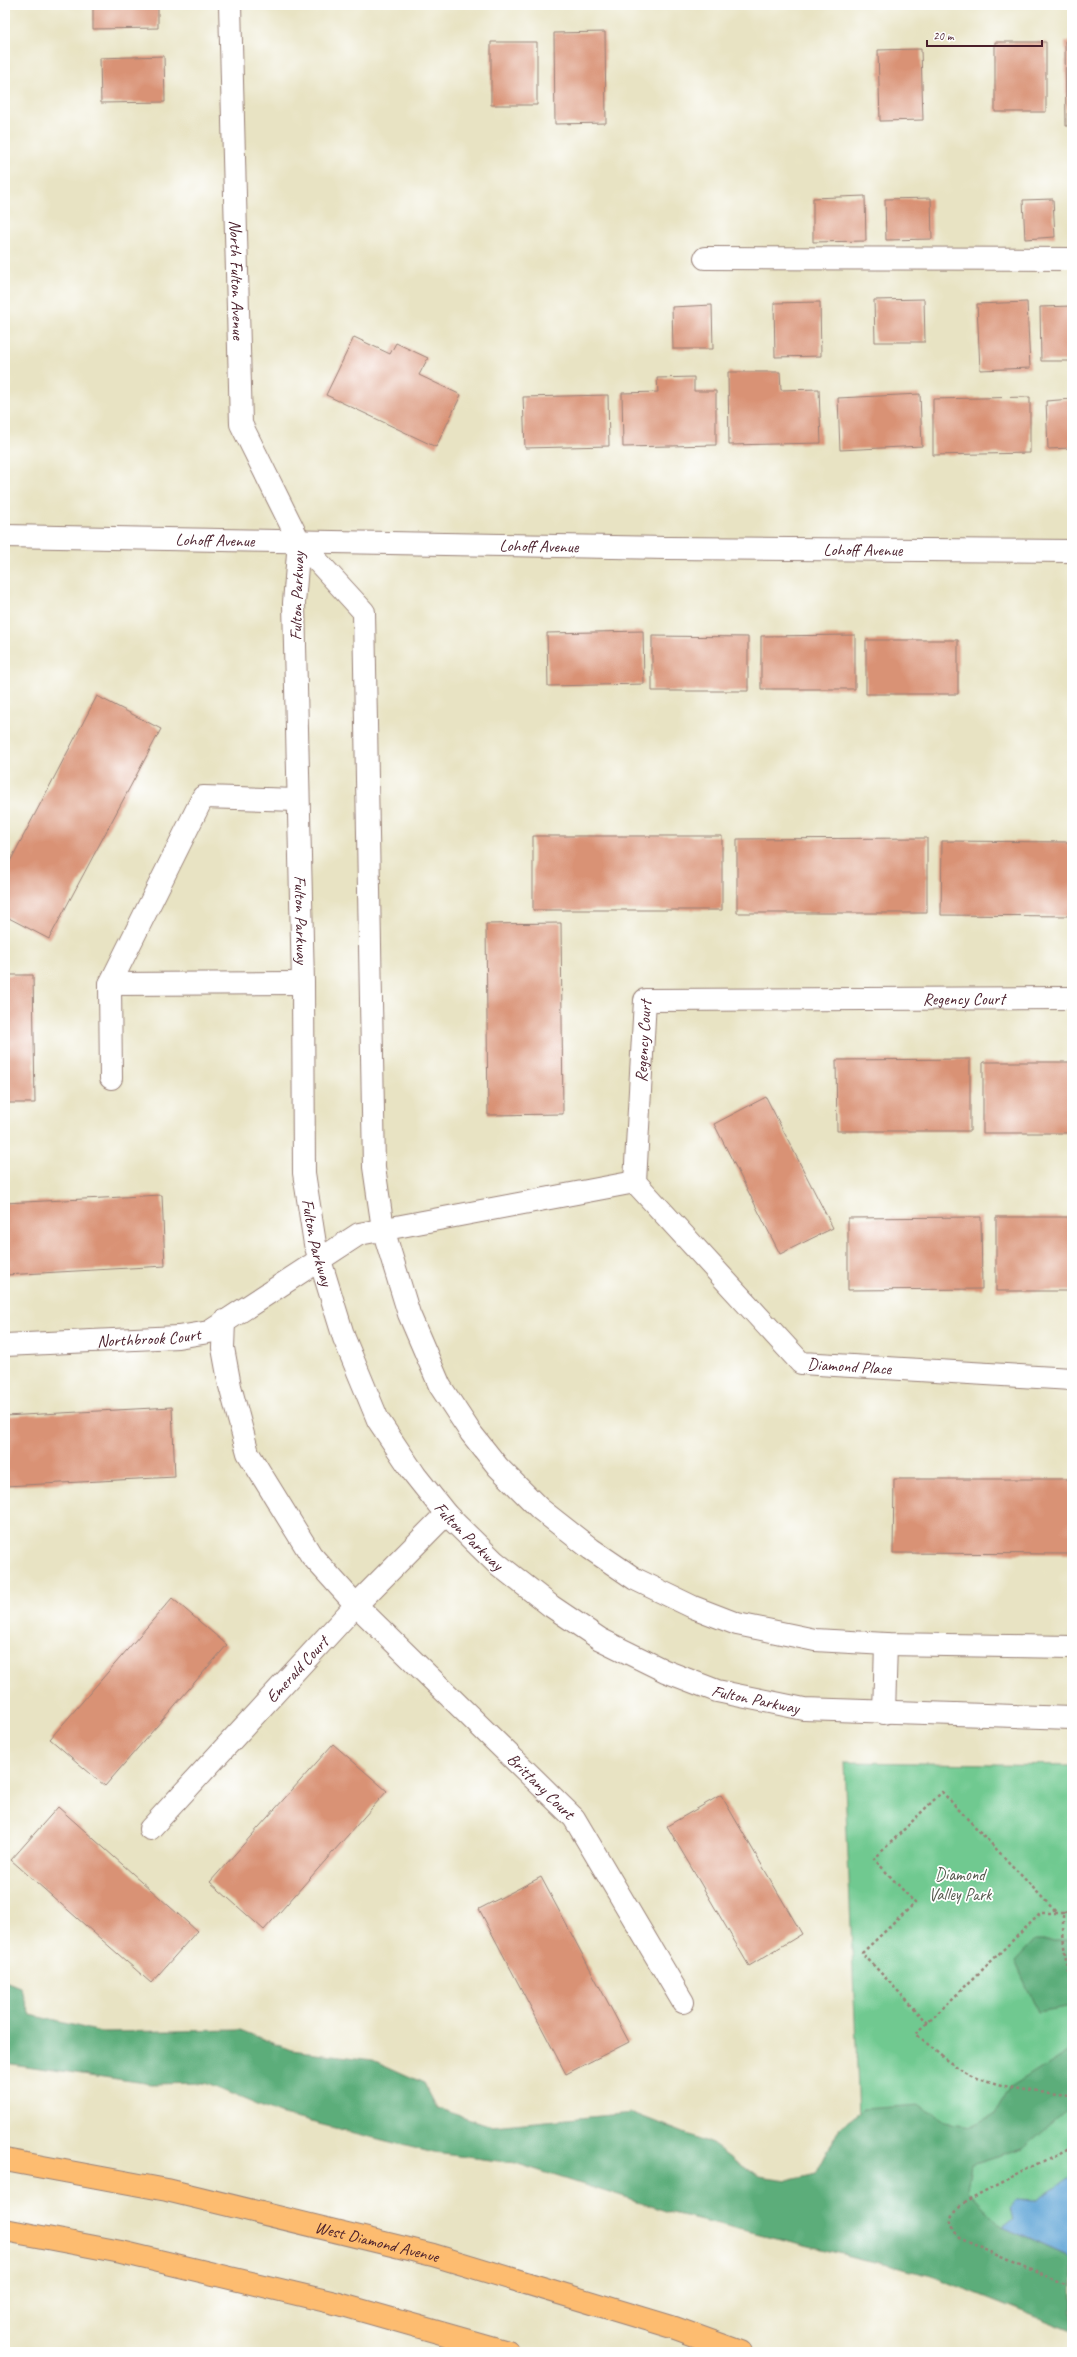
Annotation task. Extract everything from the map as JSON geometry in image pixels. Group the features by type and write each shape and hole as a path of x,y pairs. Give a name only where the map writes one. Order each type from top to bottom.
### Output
{"main road":[{"name":"West Diamond Avenue","path":"5,2160 167,2190 433,2255 675,2328 741,2352"},
{"path":"5,2230 121,2252 339,2304 508,2352"}],"street":[{"name":"North Fulton Avenue","path":"230,5 241,424 299,541"},
{"path":"705,258 1072,259"},
{"name":"Lohoff Avenue","path":"5,536 667,548 1072,551"},
{"name":"Fulton Parkway","path":"299,541 294,603 297,800 303,983 304,1173 315,1244 319,1260 344,1338 378,1420 415,1475 446,1514 495,1562 551,1606 600,1639 665,1671 717,1691 804,1709 884,1713 1072,1718"},
{"name":"Fulton Parkway","path":"299,541 364,612 374,1167 383,1229 409,1314 440,1386 471,1433 498,1467 540,1509 591,1549 635,1579 693,1607 737,1624 815,1640 886,1644 1072,1647"},
{"path":"111,1078 110,984 203,797 297,800"},
{"path":"110,984 303,983"},
{"name":"Regency Court","path":"635,1182 645,1000 1072,998"},
{"path":"319,1260 359,1234 635,1182"},
{"name":"Diamond Place","path":"635,1182 801,1363 1072,1379"},
{"name":"Northbrook Court","path":"5,1345 178,1337 209,1332 319,1260"},
{"name":"Brittany Court","path":"224,1322 223,1348 230,1386 248,1453 311,1555 356,1605 574,1818 683,2002"},
{"name":"Emerald Court","path":"150,1829 356,1605 446,1514"},
{"path":"884,1713 886,1644"}],"path":[{"path":"928,2023 862,1953 915,1903 874,1859 942,1792 1057,1913"},
{"path":"1072,1913 1041,1913 916,2034 949,2062 974,2076 1003,2087 1030,2093 1072,2095"},
{"path":"1063,1913 1063,1942 1067,1968 1072,1981"},
{"path":"1072,2146 962,2204 952,2216 951,2223 959,2238 1072,2288"}],"green space":[{"name":"Diamond Valley Park","path":"844,1762 1072,1765 1072,2309 863,2209"},
{"path":"1035,1940 1072,1940 1072,2006 1038,2012 1015,1961"},
{"path":"5,1981 20,1987 31,2015 101,2032 240,2030 291,2050 373,2060 424,2083 437,2108 492,2126 633,2113 712,2144 758,2177 787,2181 816,2174 841,2125 864,2109 920,2105 944,2122 971,2126 995,2114 1009,2089 1072,2049 1072,2106 1023,2148 972,2164 968,2191 1003,2227 1072,2258 1072,2331 932,2276 669,2212 515,2163 434,2153 279,2114 205,2083 152,2084 5,2063"}],"water":[{"path":"1072,2176 1072,2258 1003,2227 1014,2219 1011,2207 1017,2200 1036,2201"}],"building":[{"path":"93,5 158,5 158,28 93,29"},
{"path":"605,32 606,123 555,124 554,33"},
{"path":"1065,41 1072,41 1072,126 1066,126"},
{"path":"491,42 537,42 537,105 491,105"},
{"path":"995,42 1046,42 1046,112 995,112"},
{"path":"921,49 923,120 880,121 878,50"},
{"path":"164,56 165,102 101,103 100,58"},
{"path":"865,196 866,241 813,242 813,198"},
{"path":"931,198 932,239 886,240 885,199"},
{"path":"1053,199 1055,237 1025,239 1023,200"},
{"path":"924,299 925,342 875,342 874,300"},
{"path":"820,302 821,356 775,357 774,303"},
{"path":"1027,302 1030,368 980,370 977,304"},
{"path":"712,305 713,349 673,349 672,307"},
{"path":"1072,306 1072,361 1041,361 1040,307"},
{"path":"354,337 390,354 396,343 428,358 419,375 461,395 436,447 326,395"},
{"path":"728,372 780,372 781,390 819,389 821,443 729,445"},
{"path":"694,377 694,391 716,391 716,445 623,447 622,393 658,392 657,378"},
{"path":"920,394 922,446 840,450 838,398"},
{"path":"608,395 609,446 525,448 523,397"},
{"path":"1030,397 1030,453 933,455 933,399"},
{"path":"1072,399 1072,448 1048,449 1046,401"},
{"path":"643,631 644,684 548,686 547,633"},
{"path":"855,635 855,689 761,689 761,636"},
{"path":"652,636 748,637 748,691 652,691"},
{"path":"866,640 958,640 958,694 866,694"},
{"path":"1070,642 1072,642 1072,694 1070,694"},
{"path":"97,696 161,729 49,939 5,916 5,871"},
{"path":"533,836 722,836 722,910 533,910"},
{"path":"927,838 927,913 737,913 737,839"},
{"path":"942,841 1072,842 1072,916 941,915"},
{"path":"561,923 563,1114 488,1115 486,924"},
{"path":"5,975 33,975 35,1103 5,1103"},
{"path":"970,1059 970,1131 837,1131 836,1060"},
{"path":"983,1062 1072,1062 1072,1133 983,1133"},
{"path":"766,1097 833,1228 780,1254 714,1124"},
{"path":"162,1195 165,1266 5,1275 5,1203"},
{"path":"981,1217 982,1289 848,1290 848,1218"},
{"path":"996,1217 1072,1217 1072,1291 996,1291"},
{"path":"172,1407 175,1477 5,1486 5,1416"},
{"path":"894,1479 1072,1479 1072,1554 893,1553"},
{"path":"172,1598 227,1645 105,1786 50,1739"},
{"path":"333,1744 387,1791 264,1930 210,1882"},
{"path":"721,1795 802,1934 749,1966 667,1826"},
{"path":"58,1807 197,1931 151,1983 11,1860"},
{"path":"541,1877 629,2042 566,2074 479,1909"}]}
